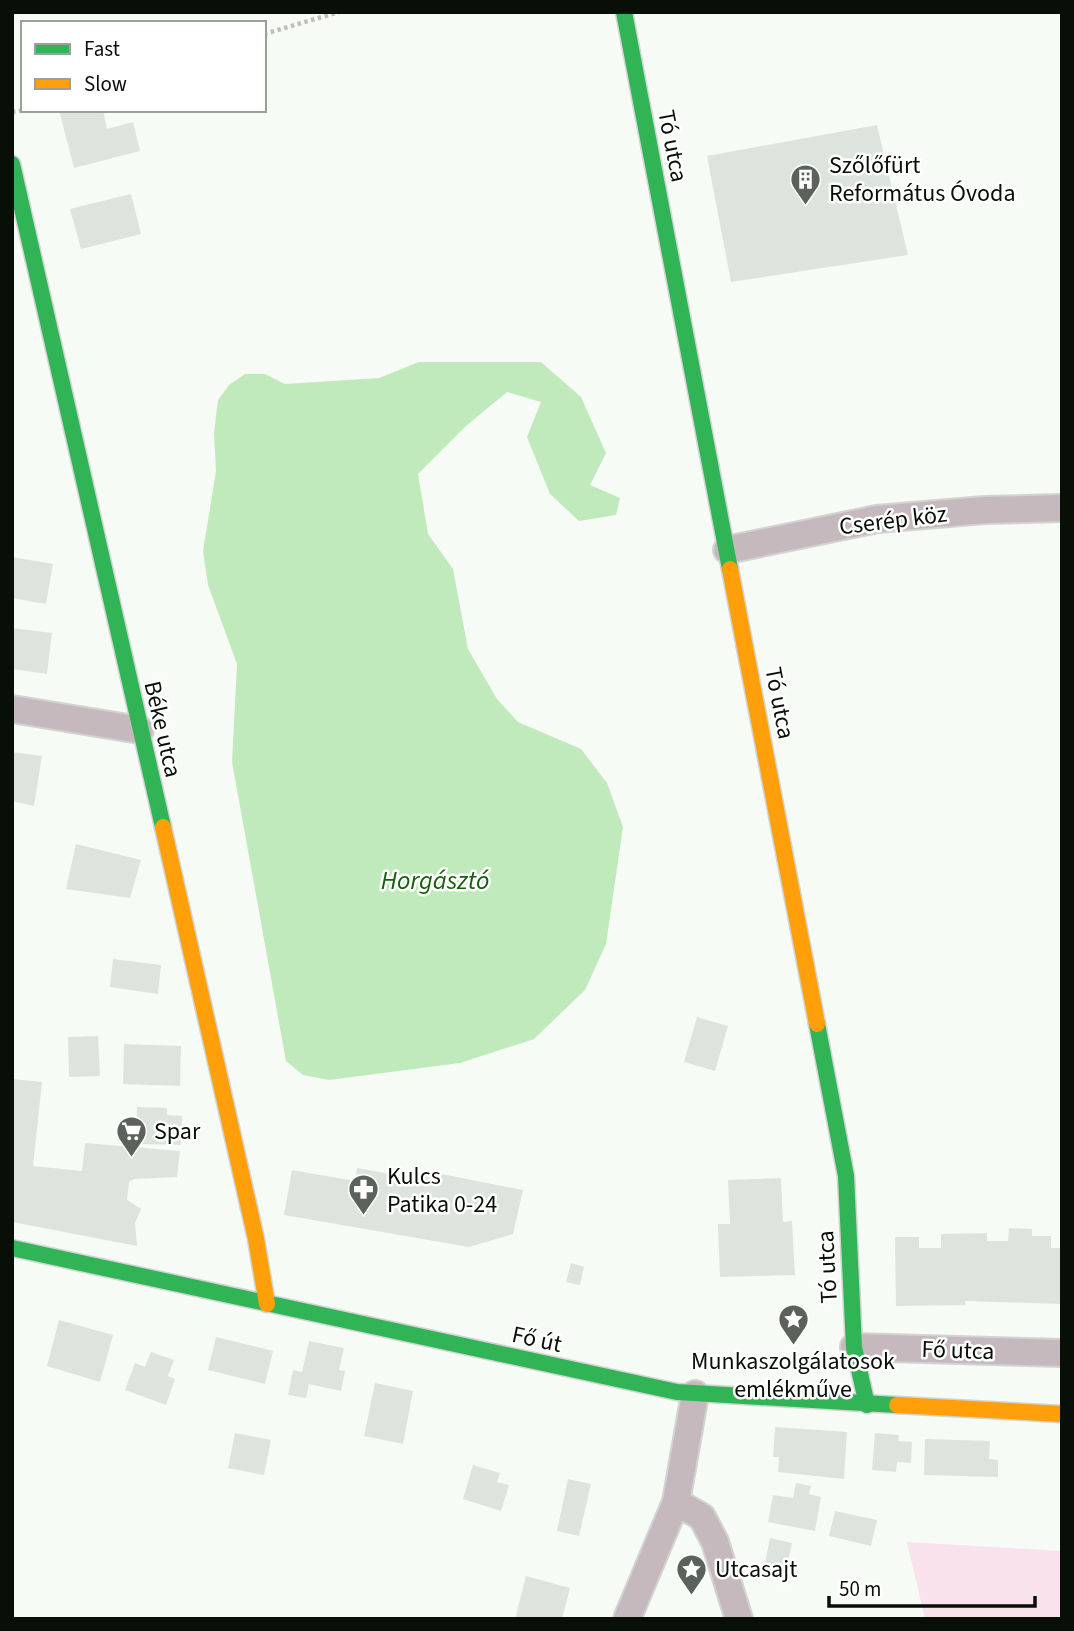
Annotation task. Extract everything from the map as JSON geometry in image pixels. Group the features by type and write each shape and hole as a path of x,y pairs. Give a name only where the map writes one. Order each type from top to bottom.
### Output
{"street":[{"name":"Tó utca","path":"624,12 846,1176 854,1347 867,1405"},
{"name":"Béke utca","path":"13,173 253,1227 267,1304"},
{"name":"Cserép köz","path":"727,550 877,519 985,510 1062,508"},
{"path":"12,709 139,730"},
{"name":"Fő út","path":"12,1248 695,1394 1062,1413"},
{"name":"Fő utca","path":"854,1347 1062,1353"},
{"path":"627,1619 676,1502 695,1394"},
{"path":"676,1502 702,1517 715,1542 739,1619"}],"path":[{"path":"266,33 339,12"}],"shaded area":[{"path":"907,1542 1062,1551 1062,1619 925,1619"}],"water":[{"name":"Horgásztó","path":"419,362 541,362 581,397 606,453 590,485 620,498 616,515 579,521 550,494 527,437 541,402 507,392 466,426 418,474 428,534 453,569 468,649 497,699 518,722 581,749 607,783 623,827 606,944 585,990 534,1039 460,1063 329,1080 303,1075 286,1061 232,762 237,664 208,585 203,551 216,471 214,433 218,400 229,385 245,374 265,374 285,384 379,378"}],"building":[{"path":"60,112 103,112 107,129 133,122 140,151 74,168"},
{"name":"Szőlőfürt Református Óvoda","path":"877,125 908,255 731,282 707,156"},
{"path":"131,194 141,234 81,249 70,209"},
{"path":"12,557 53,564 46,604 12,598"},
{"path":"12,628 52,633 47,674 12,669"},
{"path":"12,752 42,756 34,806 12,801"},
{"path":"76,844 141,860 130,898 66,889"},
{"path":"113,959 161,965 158,994 110,987"},
{"path":"697,1017 728,1026 715,1071 684,1062"},
{"path":"98,1036 100,1076 69,1077 68,1037"},
{"path":"124,1044 181,1046 180,1086 123,1084"},
{"name":"Spar","path":"12,1079 42,1082 33,1166 82,1171 85,1143 180,1151 177,1177 134,1179 129,1182 127,1200 141,1209 135,1223 137,1246 12,1222"},
{"path":"137,1107 167,1108 167,1115 182,1116 181,1145 136,1144"},
{"path":"357,1168 424,1180 426,1171 523,1190 513,1234 469,1247 284,1215 292,1170 355,1181"},
{"path":"781,1178 783,1222 792,1221 795,1275 720,1277 718,1224 730,1224 728,1180"},
{"path":"1009,1228 1032,1229 1032,1236 1051,1236 1051,1248 1062,1248 1062,1304 965,1301 966,1305 896,1306 895,1237 919,1237 919,1248 941,1248 941,1234 987,1233 987,1241 1008,1241"},
{"path":"571,1263 584,1267 580,1285 566,1282"},
{"path":"59,1320 113,1335 100,1382 47,1366"},
{"path":"216,1337 273,1351 265,1384 208,1370"},
{"path":"309,1341 344,1348 339,1370 345,1371 341,1391 309,1384 306,1398 288,1395 293,1370 302,1372"},
{"path":"151,1352 174,1360 168,1376 175,1379 166,1405 125,1390 135,1363 145,1367"},
{"path":"375,1383 413,1391 403,1444 364,1436"},
{"path":"775,1427 847,1432 844,1479 778,1472 779,1457 773,1457"},
{"path":"235,1433 271,1440 264,1475 228,1468"},
{"path":"875,1433 899,1435 898,1441 912,1442 911,1463 897,1462 896,1472 872,1470"},
{"path":"925,1439 990,1441 989,1459 998,1460 998,1477 924,1475"},
{"path":"473,1465 500,1473 497,1482 509,1485 501,1511 463,1499"},
{"path":"568,1479 591,1484 579,1536 557,1531"},
{"path":"796,1483 811,1486 809,1494 821,1497 815,1531 768,1522 773,1495 793,1498"},
{"path":"835,1511 877,1520 871,1546 829,1536"},
{"path":"770,1538 792,1543 787,1567 765,1563"},
{"path":"526,1576 570,1588 562,1619 515,1619"}],"traffic: fast":[{"path":"624,12 730,569"},
{"path":"12,164 163,827"},
{"path":"817,1024 846,1176 854,1347 867,1405"},
{"path":"12,1248 677,1392 897,1405"}],"traffic: slow":[{"path":"730,569 817,1024"},
{"path":"163,827 256,1239 267,1304"},
{"path":"897,1405 1062,1414"}],"place":[{"name":"Szőlőfürt Református Óvoda","path":"806,206"},
{"name":"Spar","path":"131,1158"},
{"name":"Kulcs Patika 0-24","path":"364,1217"},
{"name":"Munkaszolgálatosok emlékműve","path":"793,1346"},
{"name":"Utcasajt","path":"692,1596"}]}
